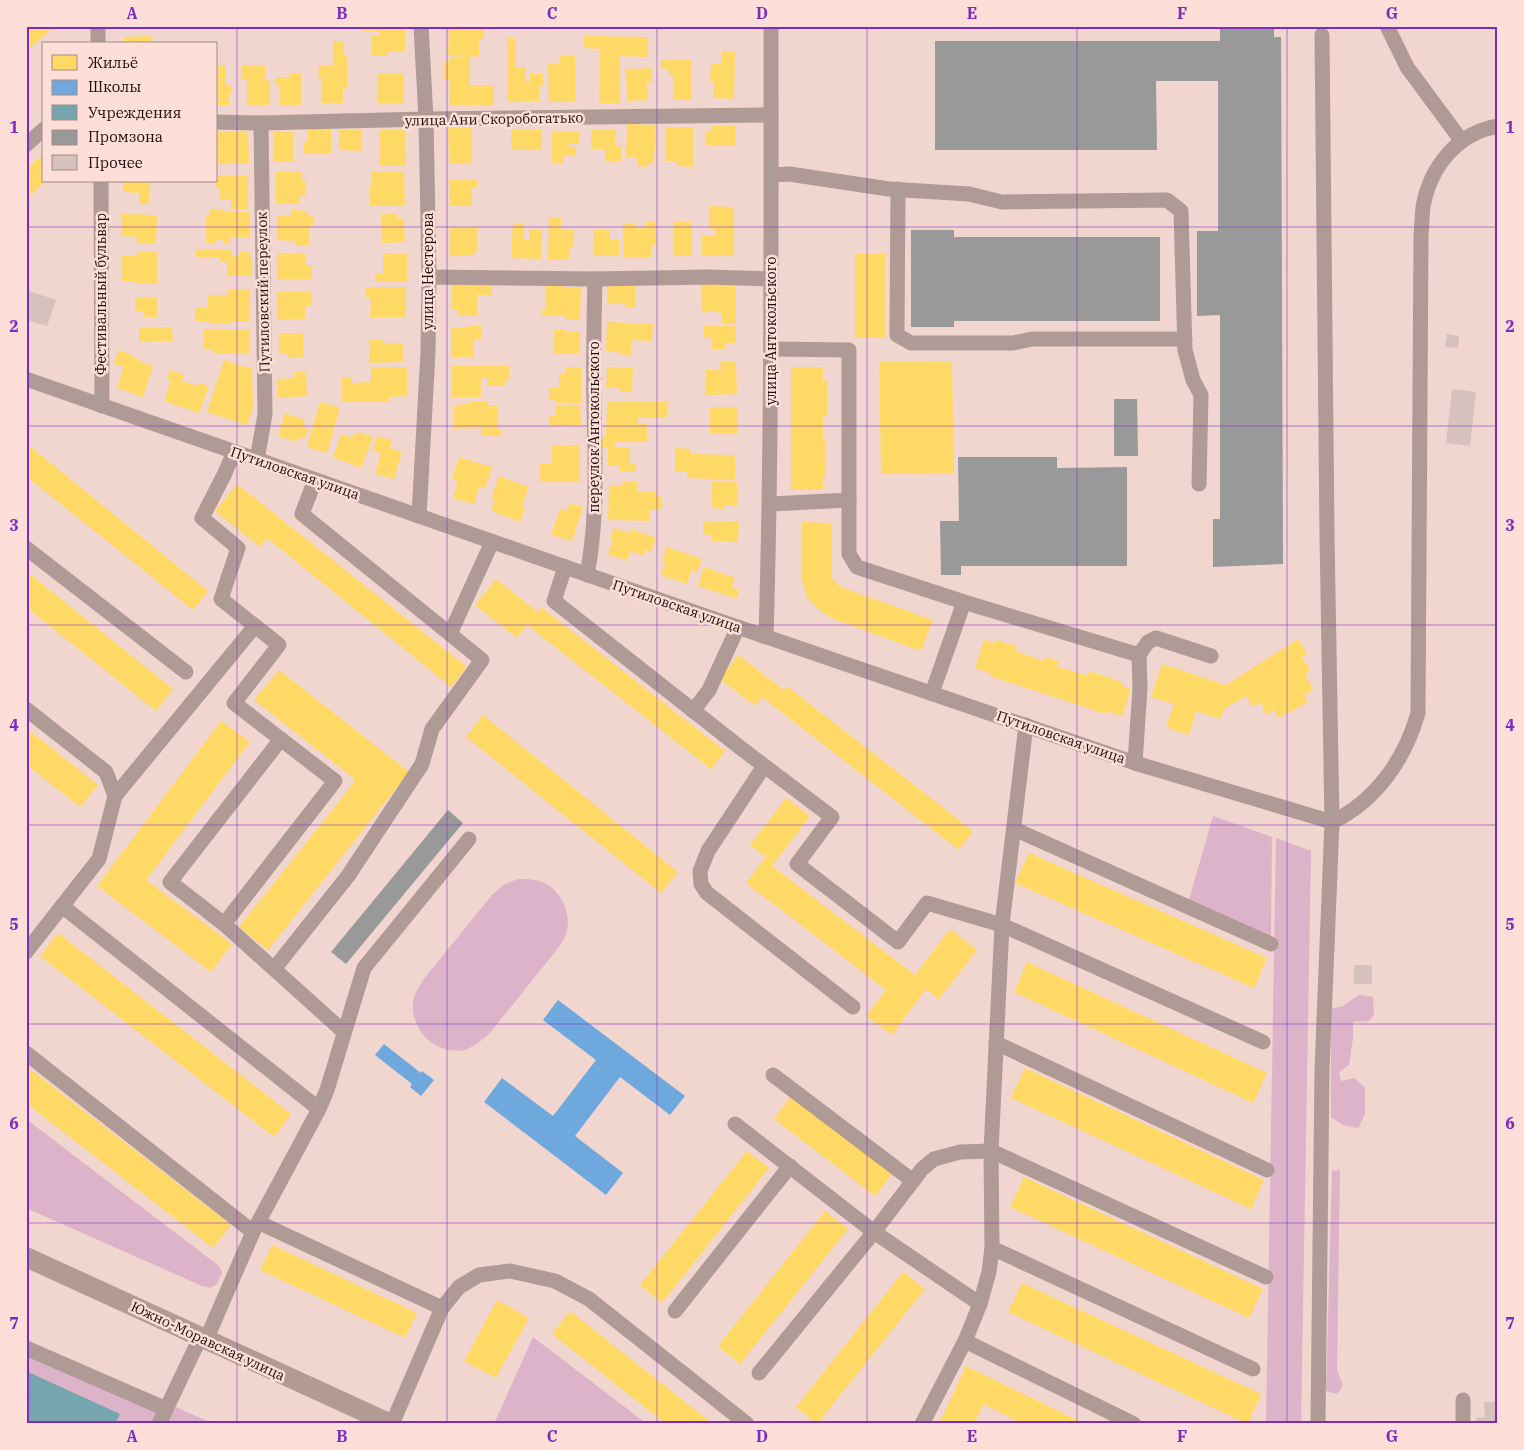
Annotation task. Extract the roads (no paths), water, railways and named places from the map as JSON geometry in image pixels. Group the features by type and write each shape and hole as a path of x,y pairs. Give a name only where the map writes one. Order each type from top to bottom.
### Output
{"main road":[{"name":"Южно-Моравская улица","path":"26,1257 391,1424"}],"street":[{"path":"98,26 98,42"},
{"name":"улица Нестерова","path":"419,516 428,352 429,277 426,119 421,26"},
{"name":"улица Антокольского","path":"766,637 772,349 771,26"},
{"path":"1388,26 1407,67 1461,140"},
{"path":"1318,1424 1322,1070 1332,822 1327,582 1322,35"},
{"name":"улица Ани Скоробогатько","path":"218,122 771,115"},
{"name":"Путиловский переулок","path":"257,460 265,414 260,123"},
{"path":"1332,822 1358,807 1384,782 1397,764 1405,748 1418,713 1421,234 1423,207 1429,186 1438,167 1450,151 1461,140 1477,131 1498,126"},
{"path":"26,145 42,131"},
{"path":"772,175 789,174 898,189 969,194 1002,202 1167,200 1181,211 1185,350 1193,380 1201,395 1199,484"},
{"name":"Фестивальный бульвар","path":"101,182 102,406"},
{"path":"898,189 897,336 911,343 1013,343 1032,339 1184,339"},
{"path":"429,277 595,278 709,276 771,279"},
{"name":"переулок Антокольского","path":"587,575 593,543 596,505 593,376 595,278"},
{"path":"772,349 849,350 849,554 857,567 964,602 1139,655"},
{"name":"Путиловская улица","path":"26,379 766,637 1135,763 1332,822"},
{"path":"224,924 335,780 234,703 279,645 221,598 238,548 202,518 234,452"},
{"path":"274,969 348,876 422,764 432,729 482,660 302,514 315,480"},
{"path":"770,504 849,500"},
{"path":"450,634 492,542"},
{"path":"26,548 186,672"},
{"path":"565,567 554,601 832,817 797,864 898,942 927,903 1002,925 1263,1042"},
{"path":"932,693 964,602"},
{"path":"26,952 99,859 115,796 255,626"},
{"path":"693,710 709,690 738,627"},
{"path":"1135,763 1140,688 1139,655 1148,642 1156,638 1211,656"},
{"path":"26,709 106,772 115,796"},
{"path":"922,1424 964,1341 980,1304 989,1272 992,1248 991,1151 1002,925 1026,725"},
{"path":"281,739 170,882 224,924 344,1032"},
{"path":"764,766 708,851 700,871 701,884 707,893 853,1007"},
{"path":"1014,829 1272,944"},
{"path":"159,1424 203,1339 256,1228 319,1110 327,1090 364,968 470,839"},
{"path":"62,906 319,1110"},
{"path":"996,1043 1268,1170"},
{"path":"26,1053 256,1228 442,1308"},
{"path":"773,1075 913,1181"},
{"path":"735,1124 874,1232 980,1304"},
{"path":"759,1373 874,1232 922,1169 934,1158 960,1152 991,1151 1266,1277"},
{"path":"675,1311 790,1166"},
{"path":"992,1248 1253,1369"},
{"path":"391,1424 442,1308 459,1287 479,1275 510,1271 555,1281 589,1300 747,1424"},
{"path":"964,1341 1134,1424"},
{"path":"26,1348 166,1410"},
{"path":"1463,1400 1463,1424"}]}
